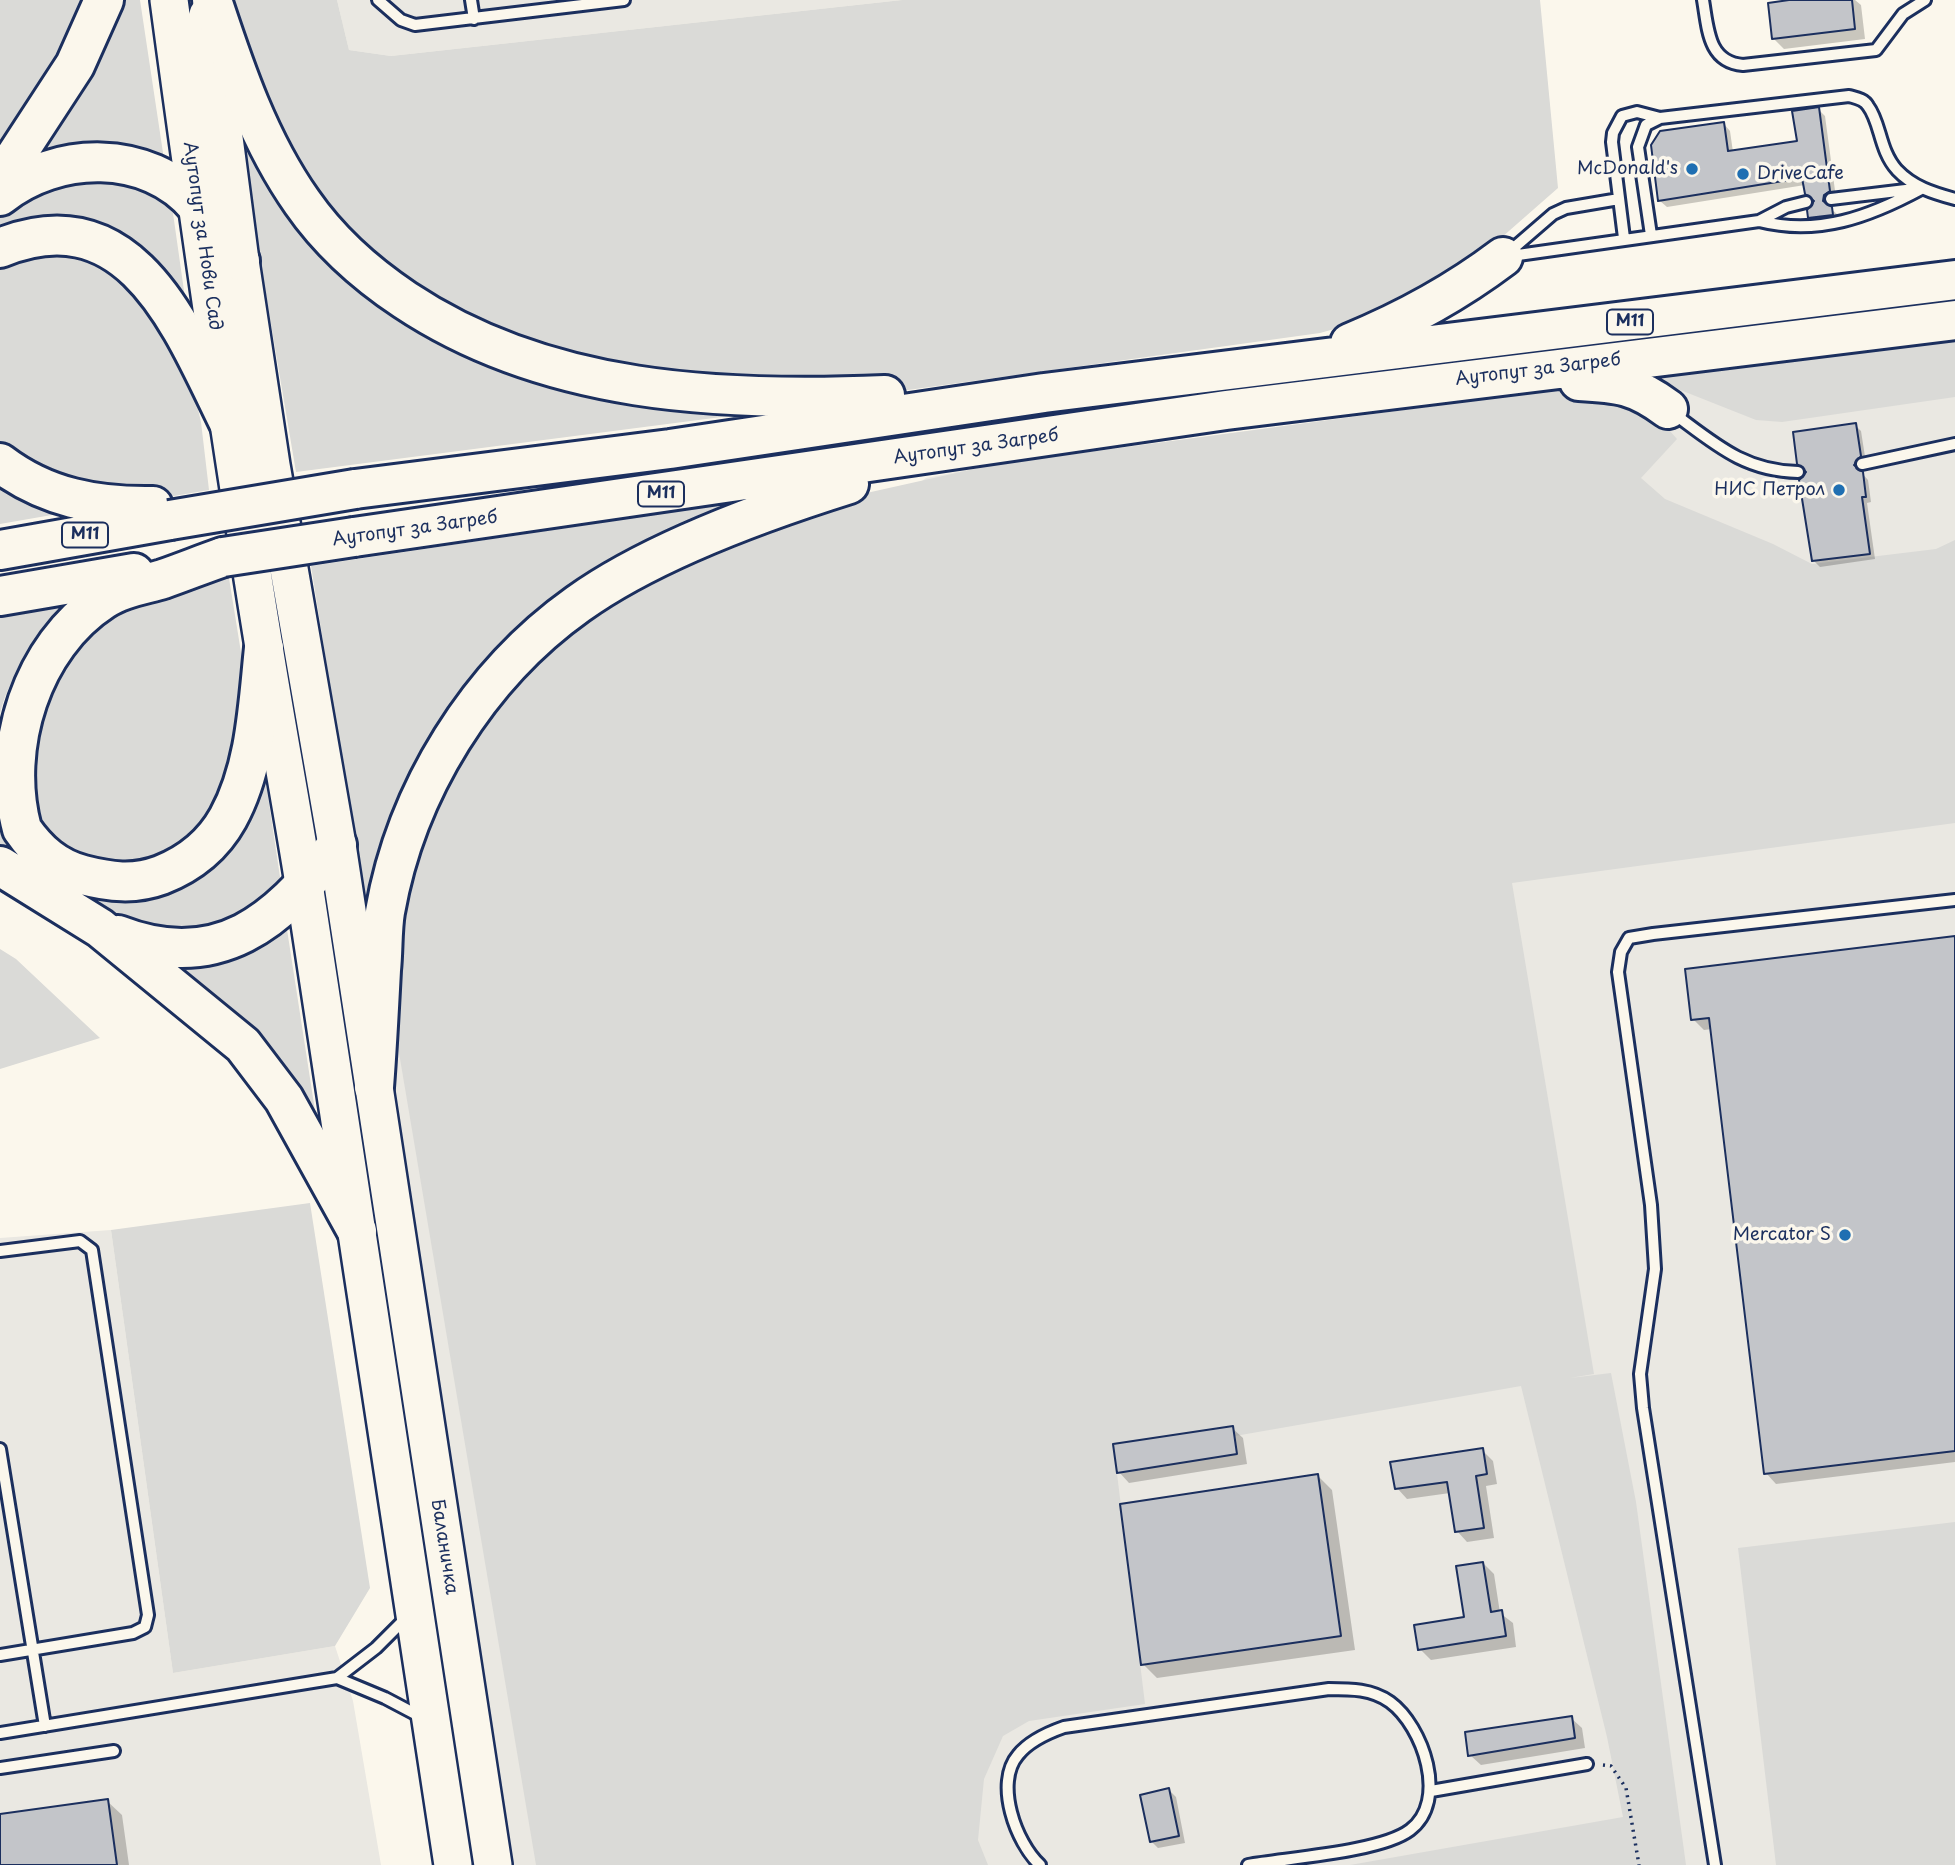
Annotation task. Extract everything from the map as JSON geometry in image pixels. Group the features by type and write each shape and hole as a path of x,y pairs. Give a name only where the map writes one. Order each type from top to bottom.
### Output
{"highway":[{"path":"0,180 75,65 104,0"},
{"path":"212,0 255,120 302,204 329,237 375,279 432,318 486,345 569,372 702,394 802,397 947,392 1044,393"},
{"path":"0,196 30,178 56,168 101,161 121,163 163,178 196,205 215,234 240,261"},
{"path":"0,248 37,237 61,236 86,239 108,248 128,261 147,278 173,311 231,428"},
{"path":"1305,362 1423,311 1457,292 1503,257"},
{"name":"Аутопут за Загреб","path":"163,513 262,505 355,489 670,449 1044,393 1955,279"},
{"name":"Аутопут за Загреб","path":"0,596 223,557 967,448 1515,372 1955,320"},
{"path":"1515,372 1575,381 1621,383 1644,392 1668,409"},
{"path":"374,1087 385,912 414,811 434,767 459,727 528,646 578,604 624,575 671,553 814,495 967,448"},
{"path":"0,463 57,495 163,513"},
{"name":"M11","path":"0,550 163,513"},
{"path":"223,557 106,598 66,628 36,660 10,713 2,756 6,796 26,835 54,863 69,872 103,881 126,883 150,879 192,860 227,819 240,792 251,754 264,648"},
{"path":"100,928 146,946 166,948 206,946 235,936 262,923 305,887 337,845"},
{"path":"0,866 100,928 243,1045 284,1099 357,1231"}],"main road":[{"name":"Аутопут за Нови Сад","path":"169,0 196,205 231,428 254,469"},
{"name":"Аутопут за Нови Сад","path":"206,0 240,261 254,469"},
{"path":"254,469 264,648 305,887 380,1380 412,1612 453,1865"},
{"name":"Баланичка","path":"254,469 337,845 493,1865"},
{"path":"380,1380 418,1375"}],"lane":[{"path":"378,0 401,20 415,25 624,0"},
{"path":"471,0 474,19"},
{"path":"1703,0 1711,44 1717,54 1723,61 1743,65 1876,50 1912,3 1925,0"},
{"path":"1651,234 1639,147 1646,125 1660,118 1849,96 1862,100 1869,106 1888,156 1898,170 1921,189"},
{"path":"1624,238 1612,142 1616,125 1622,116 1637,112 1660,118"},
{"path":"1503,257 1651,234 1759,221 1797,227 1836,224 1887,207 1921,189"},
{"path":"1831,199 1921,189 1955,199"},
{"path":"1503,257 1553,214 1566,208 1619,199"},
{"path":"1759,221 1786,207 1806,202"},
{"path":"1668,409 1743,461 1770,471 1798,472"},
{"path":"1861,464 1898,459 1955,444"},
{"path":"1715,1865 1643,1408 1640,1374 1655,1269 1651,1205 1618,972 1621,953 1629,938 1653,934 1955,900"},
{"path":"0,1251 80,1241 92,1250 148,1615 145,1627 133,1633 0,1655"},
{"path":"0,1449 45,1726"},
{"path":"0,1732 337,1678 376,1648 412,1612"},
{"path":"337,1678 385,1698 430,1723"},
{"path":"1040,1865 1016,1827 1008,1788 1009,1772 1017,1756 1031,1743 1064,1727 1329,1689 1372,1692 1404,1714 1422,1752 1431,1791 1426,1812 1412,1828 1398,1837 1248,1865"},
{"path":"0,1768 114,1751"},
{"path":"1431,1791 1587,1764"}],"path":[{"path":"1587,1764 1611,1766 1626,1787 1639,1865"}],"shaded area":[{"path":"0,0 82,0 53,69 0,150"},
{"path":"113,0 140,0 165,166 21,167"},
{"path":"227,0 337,0 349,50 391,56 902,0 1540,0 1558,188 1493,245 1374,318 1320,333 908,390 721,388 467,328 360,255 278,151"},
{"path":"337,0 902,0 391,56 349,50"},
{"path":"239,135 282,199 416,321 768,411 296,472"},
{"path":"78,170 170,192 186,305 166,278 0,236 0,206"},
{"path":"73,246 138,283 190,376 201,422 209,490 145,501 99,498 0,449 0,259"},
{"path":"1955,341 1955,1865 511,1865 390,1080 396,912 409,854 926,478 992,465 1592,385"},
{"path":"1955,341 1955,397 1782,422 1756,420 1650,378"},
{"path":"1592,385 1653,412 1677,439 1641,478 1665,499 1773,544 1812,564 1936,549 1955,540 1955,823 1512,883 1594,1374 1570,1378 1611,1373 1636,1502 1686,1865 1350,1865 1623,1817 1607,1737 1521,1386 1115,1457 1145,1704 1029,1721 1003,1736 984,1779 978,1840 988,1865 536,1865 396,1035 412,855 431,798 522,666 640,578 862,494 992,465"},
{"path":"0,467 69,512 0,524"},
{"path":"792,494 520,637 369,930 311,566"},
{"path":"229,578 244,671 240,756 199,841 141,871 77,863 28,817 19,727 77,631 190,581"},
{"path":"100,593 61,618 41,637 13,679 0,714 0,611"},
{"path":"263,763 283,897 219,935 136,929 0,853 0,807 139,892"},
{"path":"286,923 320,1143 155,954"},
{"path":"0,949 16,959 100,1038 0,1069"},
{"path":"310,1203 370,1588 335,1646 173,1673 111,1230"},
{"path":"111,1230 173,1673 335,1646 353,1701 381,1865 0,1865 0,1238"},
{"path":"1955,1522 1955,1865 1776,1865 1738,1548"}],"building":[{"path":"1789,0 1852,0 1855,29 1772,39 1768,3"},
{"path":"1819,107 1830,191 1824,195 1823,201 1832,207 1833,215 1808,218 1807,210 1814,201 1805,194 1802,178 1658,201 1651,145 1660,131 1724,122 1728,151 1797,141 1792,111"},
{"path":"1856,423 1861,456 1854,465 1863,472 1866,497 1862,497 1870,554 1812,561 1799,480 1806,472 1797,464 1793,432"},
{"name":"Mercator S","path":"1955,936 1955,1451 1764,1474 1709,1018 1691,1020 1685,969"},
{"path":"1233,1426 1237,1454 1117,1473 1113,1444"},
{"path":"1483,1448 1487,1474 1476,1476 1484,1528 1455,1532 1447,1482 1395,1489 1390,1462"},
{"path":"1318,1474 1341,1636 1141,1665 1120,1504"},
{"path":"1483,1562 1491,1612 1502,1610 1506,1636 1418,1650 1414,1625 1464,1617 1456,1566"},
{"path":"1572,1716 1575,1738 1468,1756 1465,1732"},
{"path":"1169,1788 1179,1836 1150,1842 1140,1795"},
{"path":"108,1799 117,1865 0,1865 0,1814"}],"place":[{"name":"McDonald's","path":"1692,169"},
{"name":"DriveCafe","path":"1743,174"},
{"name":"НИС Петрол","path":"1839,490"},
{"name":"Mercator S","path":"1845,1235"}]}
